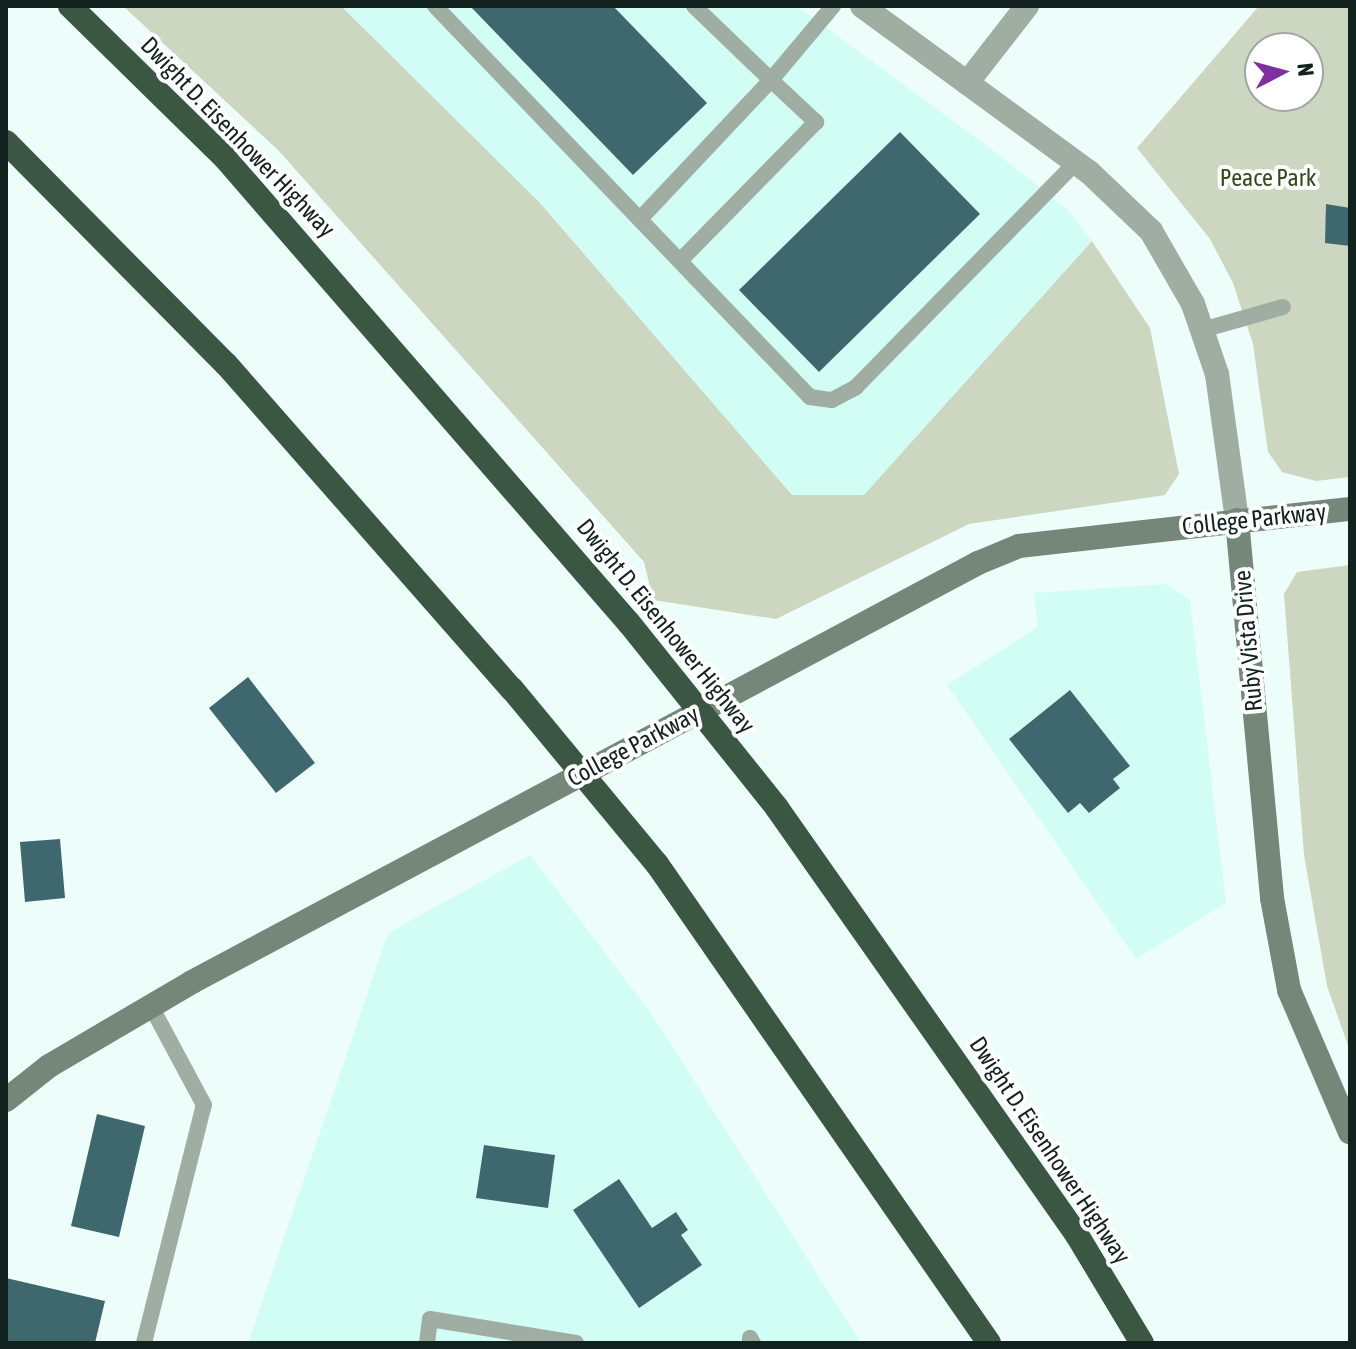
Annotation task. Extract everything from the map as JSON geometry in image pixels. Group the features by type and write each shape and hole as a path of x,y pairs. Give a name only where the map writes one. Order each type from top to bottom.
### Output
{"highway":[{"name":"Dwight D. Eisenhower Highway","path":"70,6 225,158 629,623 777,808 1068,1222 1142,1343"},
{"path":"6,142 226,364 512,689 657,864 989,1343"}],"street":[{"name":"Ruby Vista Drive","path":"862,6 1076,162 1151,231 1202,330 1217,374 1237,520 1275,913 1289,990 1350,1132"},
{"path":"967,83 1027,6"},
{"name":"College Parkway","path":"11,1088 151,1006 978,563 1019,546 1350,509"}],"lane":[{"path":"435,6 810,397 832,400 856,387 1076,162"},
{"path":"680,261 816,122 694,6"},
{"path":"640,219 771,80 833,6"},
{"path":"1202,330 1283,307"},
{"path":"144,1343 204,1105 151,1006"},
{"path":"427,1343 430,1319 576,1343"}],"shaded area":[{"path":"341,6 797,6 994,151 1068,210 1092,241 864,496 792,495 540,203"},
{"path":"1166,584 1190,600 1226,903 1136,959 947,685 1038,627 1034,593"},
{"path":"530,855 651,1013 861,1343 248,1343 388,933"}],"green space":[{"path":"123,6 341,6 540,203 792,495 864,495 1092,241 1150,328 1179,474 1165,495 969,524 776,619 653,600 644,562 279,151"},
{"name":"Peace Park","path":"1259,6 1350,6 1350,477 1316,481 1282,472 1268,452 1253,344 1233,283 1210,239 1137,148"},
{"path":"1350,565 1350,1051 1327,986 1304,855 1284,594 1297,572"}],"building":[{"path":"470,6 613,6 707,103 633,175"},
{"path":"900,132 980,214 819,372 739,290"},
{"path":"1326,204 1350,208 1350,246 1325,243"},
{"path":"248,677 315,763 276,793 209,708"},
{"path":"1070,690 1130,766 1113,779 1120,788 1089,813 1080,803 1068,813 1009,739"},
{"path":"60,839 65,898 25,902 20,842"},
{"path":"97,1114 145,1126 119,1237 71,1226"},
{"path":"484,1145 555,1155 548,1208 476,1198"},
{"path":"619,1179 652,1228 676,1212 688,1230 681,1235 702,1265 639,1308 573,1210"},
{"path":"6,1278 105,1301 95,1343 6,1343"}]}
